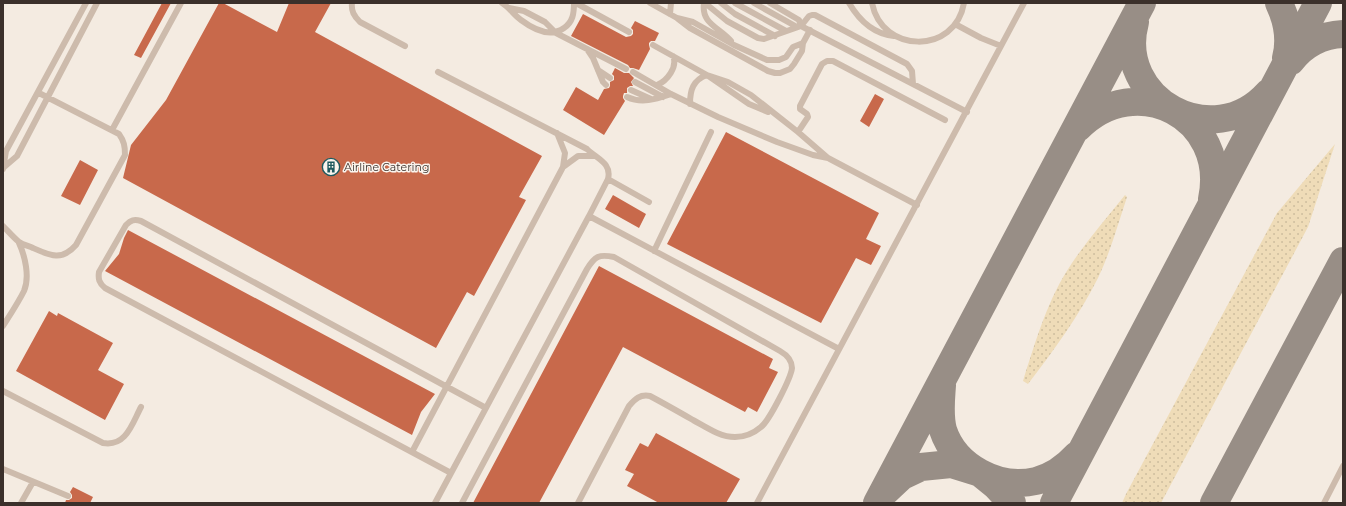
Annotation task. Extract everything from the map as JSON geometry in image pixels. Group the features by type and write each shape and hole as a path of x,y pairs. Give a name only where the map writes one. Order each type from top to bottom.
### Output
{"lane":[{"path":"3,168 6,151 86,3"},
{"path":"3,168 17,156 98,3"},
{"path":"112,130 180,3"},
{"path":"352,3 352,11 360,22 405,46"},
{"path":"502,3 520,20 540,31 556,33 568,25 572,19 575,3 629,32"},
{"path":"670,14 671,3"},
{"path":"704,3 727,21 758,38 764,39 799,26 812,15 836,26 907,64 912,71 913,84"},
{"path":"704,3 703,11 705,18 734,45"},
{"path":"721,3 735,14 775,36"},
{"path":"735,3 786,31"},
{"path":"754,3 810,30 967,112"},
{"path":"770,3 800,20 799,26"},
{"path":"849,3 859,17 875,31 884,35 895,36 913,42 932,40 948,31 960,16 964,3"},
{"path":"872,3 876,17 888,31 895,36"},
{"path":"757,503 1024,3"},
{"path":"653,4 677,18 690,28 768,71 775,73 785,71 794,64 802,51 802,43 810,30"},
{"path":"509,8 524,11 545,22 556,33 626,69"},
{"path":"677,18 693,22 734,45 759,57 772,61 786,58 793,47 802,43"},
{"path":"955,24 981,38 1001,46"},
{"path":"652,45 707,75 728,82 751,95 828,158 917,205"},
{"path":"586,48 603,82 606,85"},
{"path":"657,85 666,80 670,74 674,63 673,56"},
{"path":"798,132 808,115 800,109 800,106 822,64 827,61 833,61 945,120"},
{"path":"598,70 610,78"},
{"path":"435,503 589,216 610,173 607,166 587,150 438,72"},
{"path":"633,72 671,94 718,118 777,142 813,155 828,158"},
{"path":"690,104 690,93 692,86 699,79 707,75"},
{"path":"635,82 663,97"},
{"path":"631,90 652,99"},
{"path":"3,226 20,242 46,254 59,256 71,251 76,245 125,155 124,139 119,134 38,93"},
{"path":"627,97 638,101 663,97 671,94"},
{"path":"654,251 711,132"},
{"path":"557,133 564,152 563,167"},
{"path":"412,452 445,387 563,167 578,156 594,156"},
{"path":"608,179 649,202"},
{"path":"589,216 839,349"},
{"path":"451,473 105,288 100,283 98,278 99,272 126,225 131,221 141,221 486,408"},
{"path":"3,326 24,290 26,275 23,251 20,242"},
{"path":"462,503 587,268 591,261 598,257 604,255 614,257 787,355 791,361 792,367 790,376 768,420 762,427 744,436 736,437 719,434 650,396 639,396 629,406 578,503"},
{"path":"3,391 104,443 109,444 120,441 125,436 142,407"},
{"path":"1324,503 1343,466"},
{"path":"3,469 68,496"},
{"path":"21,503 33,482"}],"sand":[{"path":"1335,144 1308,227 1161,503 1122,503 1277,213"},
{"path":"1125,195 1127,197 1117,228 1098,278 1083,306 1066,332 1028,384 1023,381 1043,320 1056,290 1078,254"}],"building":[{"path":"162,3 171,3 141,58 134,55"},
{"name":"Airline Catering","path":"219,3 223,3 277,32 289,3 331,3 315,32 542,156 519,197 526,200 474,296 467,292 436,348 123,178 131,145 166,100"},
{"path":"583,14 626,37 633,34 633,30 631,28 635,21 659,33 655,41 651,41 649,43 650,49 639,70 630,68 628,65 571,36"},
{"path":"615,68 624,73 629,73 634,78 631,82 633,86 627,88 627,93 624,93 623,98 625,101 604,135 563,110 576,87 598,100 604,89 609,88 610,82 614,80 614,76 612,74"},
{"path":"875,94 884,99 869,127 860,121"},
{"path":"726,132 879,213 866,239 881,246 871,265 856,258 821,323 667,244"},
{"path":"80,160 98,170 80,205 61,196"},
{"path":"613,195 646,214 639,228 605,209"},
{"path":"128,230 435,394 421,412 412,435 105,271 119,254"},
{"path":"599,266 773,359 769,368 778,372 757,412 748,407 745,412 623,347 539,503 473,503"},
{"path":"49,311 57,316 58,313 113,343 98,370 124,384 105,420 16,371"},
{"path":"656,433 740,479 726,503 659,503 627,486 634,474 625,470 640,443 648,447"},
{"path":"73,487 93,497 90,503 65,503 66,500 72,498 70,492"}],"taxiway":[{"path":"877,503 1142,3"},
{"path":"1279,3 1284,16 1288,37 1286,58"},
{"path":"1054,503 1318,3"},
{"path":"1135,22 1132,50 1139,75 1153,95 1173,110 1196,118 1221,119 1246,111 1268,93"},
{"path":"1291,61 1308,45 1321,38 1343,34"},
{"path":"1078,128 1101,111 1126,103 1150,103 1173,111 1192,125 1206,145 1214,170 1212,199"},
{"path":"1214,503 1343,261"},
{"path":"942,385 941,413 943,430 957,455 980,473 993,479 1008,482 1022,483 1036,481 1048,477 1058,471 1077,455"},
{"path":"886,491 902,476 921,467 951,464 980,473 996,486 1012,503"}],"place":[{"name":"Airline Catering","path":"331,167"}]}
